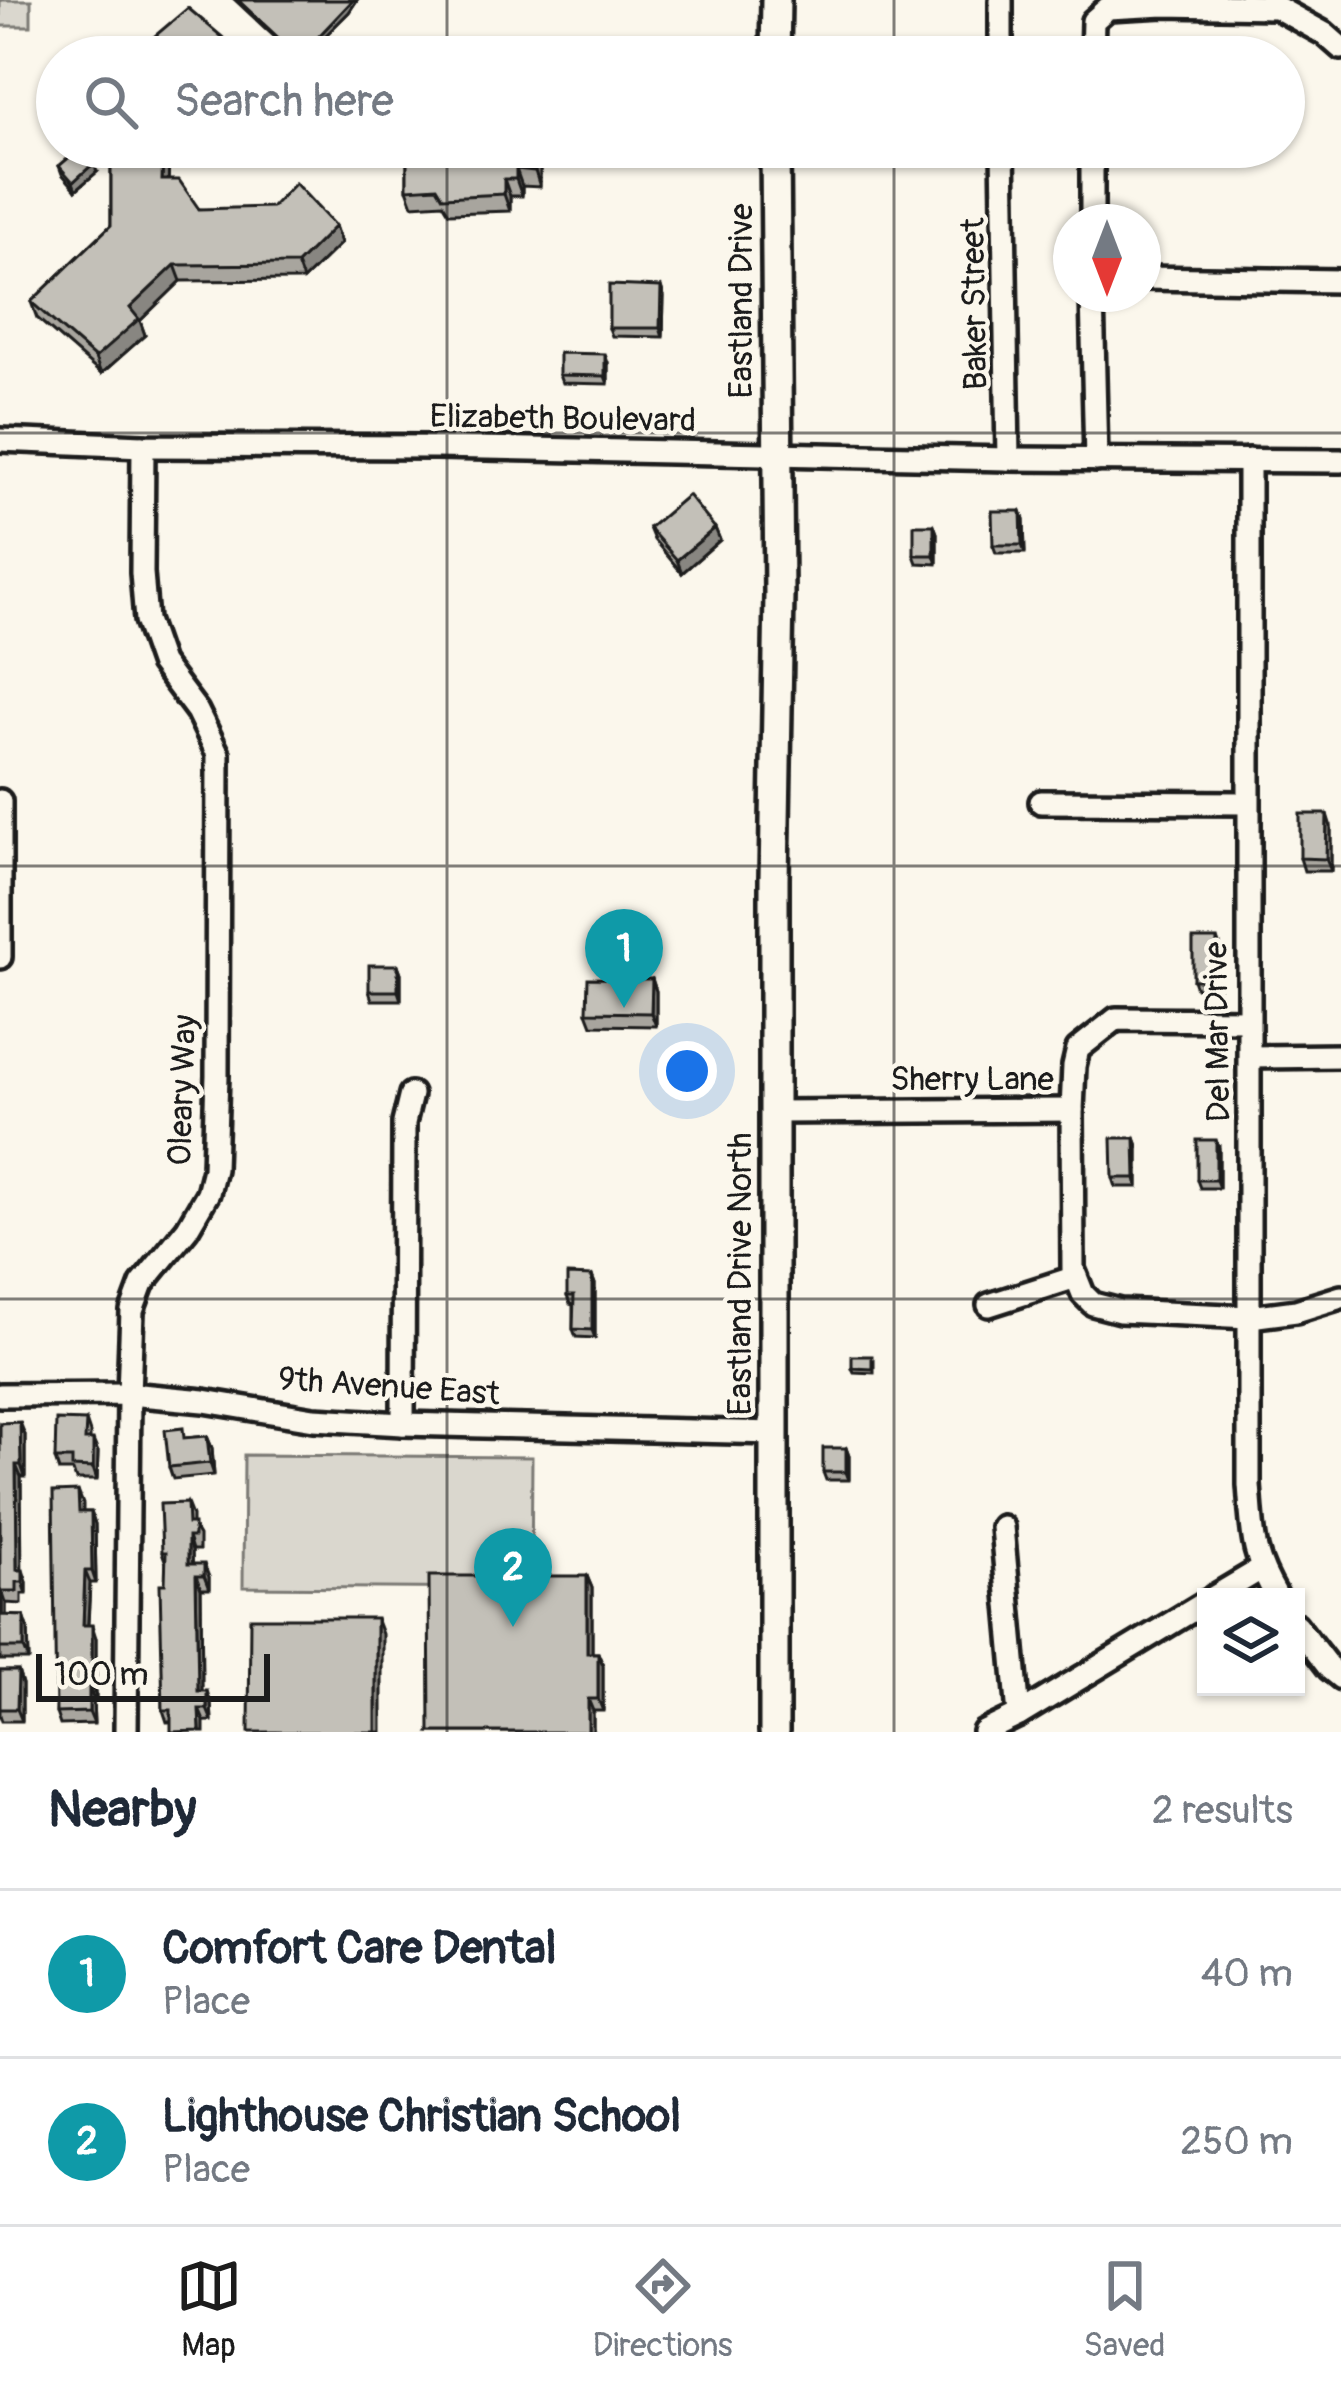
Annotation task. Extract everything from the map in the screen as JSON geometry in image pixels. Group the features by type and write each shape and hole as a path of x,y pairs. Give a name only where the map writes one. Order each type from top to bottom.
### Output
{"main road":[{"path":"775,36 776,0"},
{"name":"Eastland Drive","path":"775,168 778,455"},
{"name":"Eastland Drive North","path":"774,1732 778,455"}],"street":[{"path":"1000,0 1001,36"},
{"path":"1093,10 1163,5 1276,7 1341,48"},
{"name":"Baker Street","path":"1003,168 1008,459"},
{"path":"1092,168 1092,204"},
{"path":"1161,278 1341,280"},
{"path":"1092,312 1096,460"},
{"name":"Elizabeth Boulevard","path":"0,440 143,446 1341,461"},
{"name":"Oleary Way","path":"126,1732 133,1311 142,1284 187,1229 208,1193 214,1169 217,1075 218,754 196,711 161,663 146,620 143,446"},
{"name":"Del Mar Drive","path":"1250,460 1249,1485 1254,1548 1272,1588"},
{"path":"0,801 0,957"},
{"path":"1041,802 1248,802"},
{"name":"Sherry Lane","path":"774,1112 1072,1110 1078,1049 1116,1019 1248,1020"},
{"path":"1251,1057 1341,1056"},
{"path":"403,1424 404,1123 411,1094"},
{"path":"1072,1110 1071,1245 1076,1277 1093,1304 1120,1311 1250,1317 1341,1298"},
{"path":"989,1305 1076,1277"},
{"name":"9th Avenue East","path":"0,1395 129,1394 314,1419 403,1424 775,1433"},
{"path":"1002,1527 1019,1715"},
{"path":"1229,1588 1261,1569"},
{"path":"984,1732 1197,1607"},
{"path":"1305,1637 1341,1678"}],"shaded area":[{"path":"0,0 31,0 31,26 0,26"},
{"path":"244,1455 532,1457 531,1589 243,1587"}],"building":[{"path":"238,0 353,0 319,36 277,36"},
{"path":"188,8 221,36 155,36"},
{"path":"61,168 88,168 73,182"},
{"path":"111,168 162,168 162,180 179,180 199,209 272,207 295,183 335,226 297,264 175,265 130,308 139,319 95,358 31,302 111,225"},
{"path":"407,168 535,168 516,169 516,179 504,179 504,194 443,197 437,187 407,189"},
{"path":"609,285 661,287 660,328 609,328"},
{"path":"559,353 605,354 605,376 559,375"},
{"path":"688,495 715,528 677,560 649,528"},
{"path":"992,511 1021,511 1022,545 993,545"},
{"path":"914,525 934,525 934,555 914,555"},
{"path":"1300,814 1327,814 1326,859 1300,858"},
{"path":"1193,939 1217,939 1216,980 1193,980"},
{"path":"369,965 398,965 398,991 369,991"},
{"path":"588,978 652,979 651,1013 587,1012"},
{"path":"1112,1138 1135,1138 1136,1178 1113,1178"},
{"path":"1197,1140 1216,1140 1216,1180 1197,1180"},
{"path":"567,1275 592,1276 592,1330 573,1329 574,1296 567,1296"},
{"path":"852,1356 872,1356 872,1369 852,1368"},
{"path":"56,1420 86,1421 85,1440 93,1440 93,1468 72,1467 72,1459 55,1459"},
{"path":"20,1422 17,1570 23,1570 23,1582 17,1582 17,1591 2,1591 2,1615 24,1616 24,1648 0,1648 0,1423"},
{"path":"183,1428 184,1438 207,1436 210,1463 169,1467 165,1430"},
{"path":"823,1448 846,1448 846,1472 823,1472"},
{"path":"78,1491 79,1512 91,1512 92,1571 85,1571 83,1625 92,1625 92,1685 89,1712 56,1713 53,1492"},
{"path":"187,1503 188,1524 194,1524 194,1537 188,1537 188,1564 204,1564 204,1576 196,1576 198,1691 207,1691 207,1709 199,1709 200,1731 171,1732 171,1710 163,1710 160,1584 165,1584 166,1552 162,1552 160,1504"},
{"path":"429,1576 587,1576 587,1653 598,1653 598,1699 588,1699 588,1732 430,1732"},
{"path":"250,1618 376,1618 376,1732 249,1732"},
{"path":"0,1671 18,1671 17,1709 0,1709"}],"place":[{"name":"Comfort Care Dental","path":"624,1008"},
{"name":"Lighthouse Christian School","path":"513,1627"}]}
